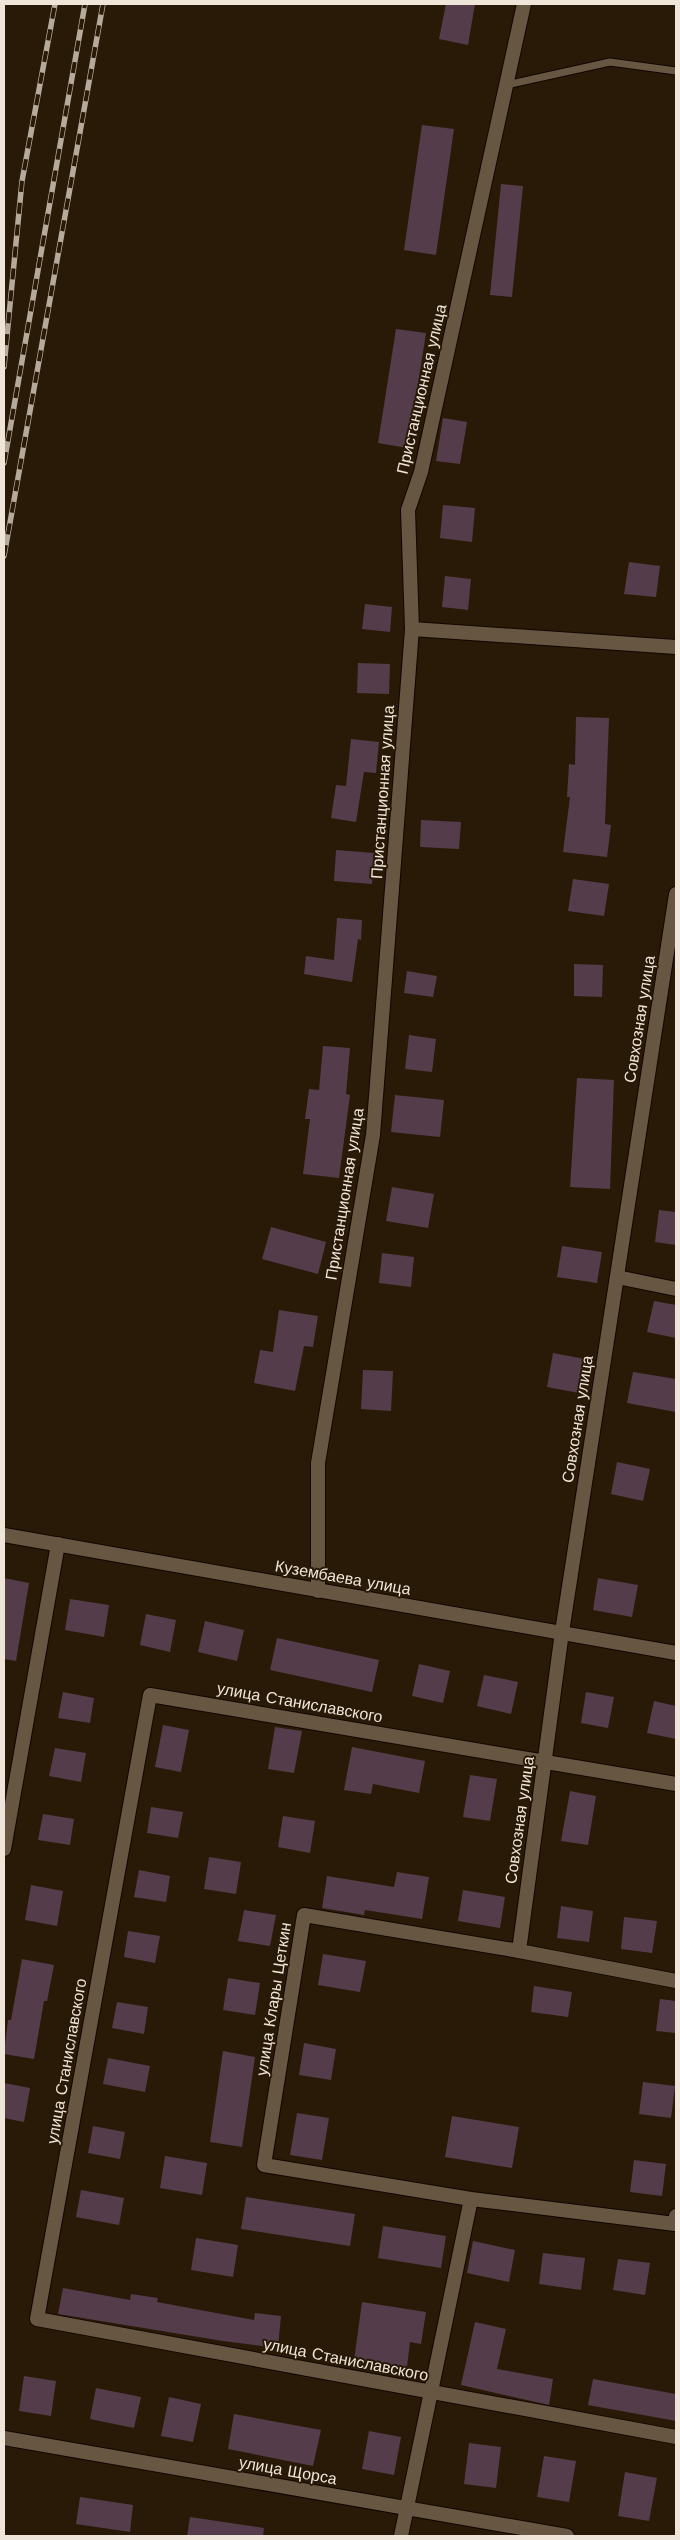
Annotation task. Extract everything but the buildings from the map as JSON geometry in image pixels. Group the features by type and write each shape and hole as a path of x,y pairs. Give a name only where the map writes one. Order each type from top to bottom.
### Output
{"street":[{"name":"Пристанционная улица","path":"318,1591 318,1463 373,1135 412,628 408,510 421,472 524,4"},
{"path":"412,628 676,647"},
{"name":"Совхозная улица","path":"519,1951 562,1632 617,1276 674,927 676,894"},
{"path":"617,1276 676,1289"},
{"name":"Кузембаева улица","path":"4,1535 676,1653"},
{"path":"4,1849 58,1544"},
{"name":"улица Станиславского","path":"676,1784 150,1694 37,2319 676,2438"},
{"name":"улица Клары Цеткин","path":"676,1981 519,1951 304,1915 264,2165 471,2199 675,2224 676,2216"},
{"path":"402,2536 406,2508 471,2199"},
{"name":"улица Щорса","path":"4,2438 567,2536"}],"lane":[{"path":"506,86 610,62 676,71"}],"railway":[{"path":"4,367 22,181 55,4"},
{"path":"4,463 85,4"},
{"path":"4,556 103,4"}]}
